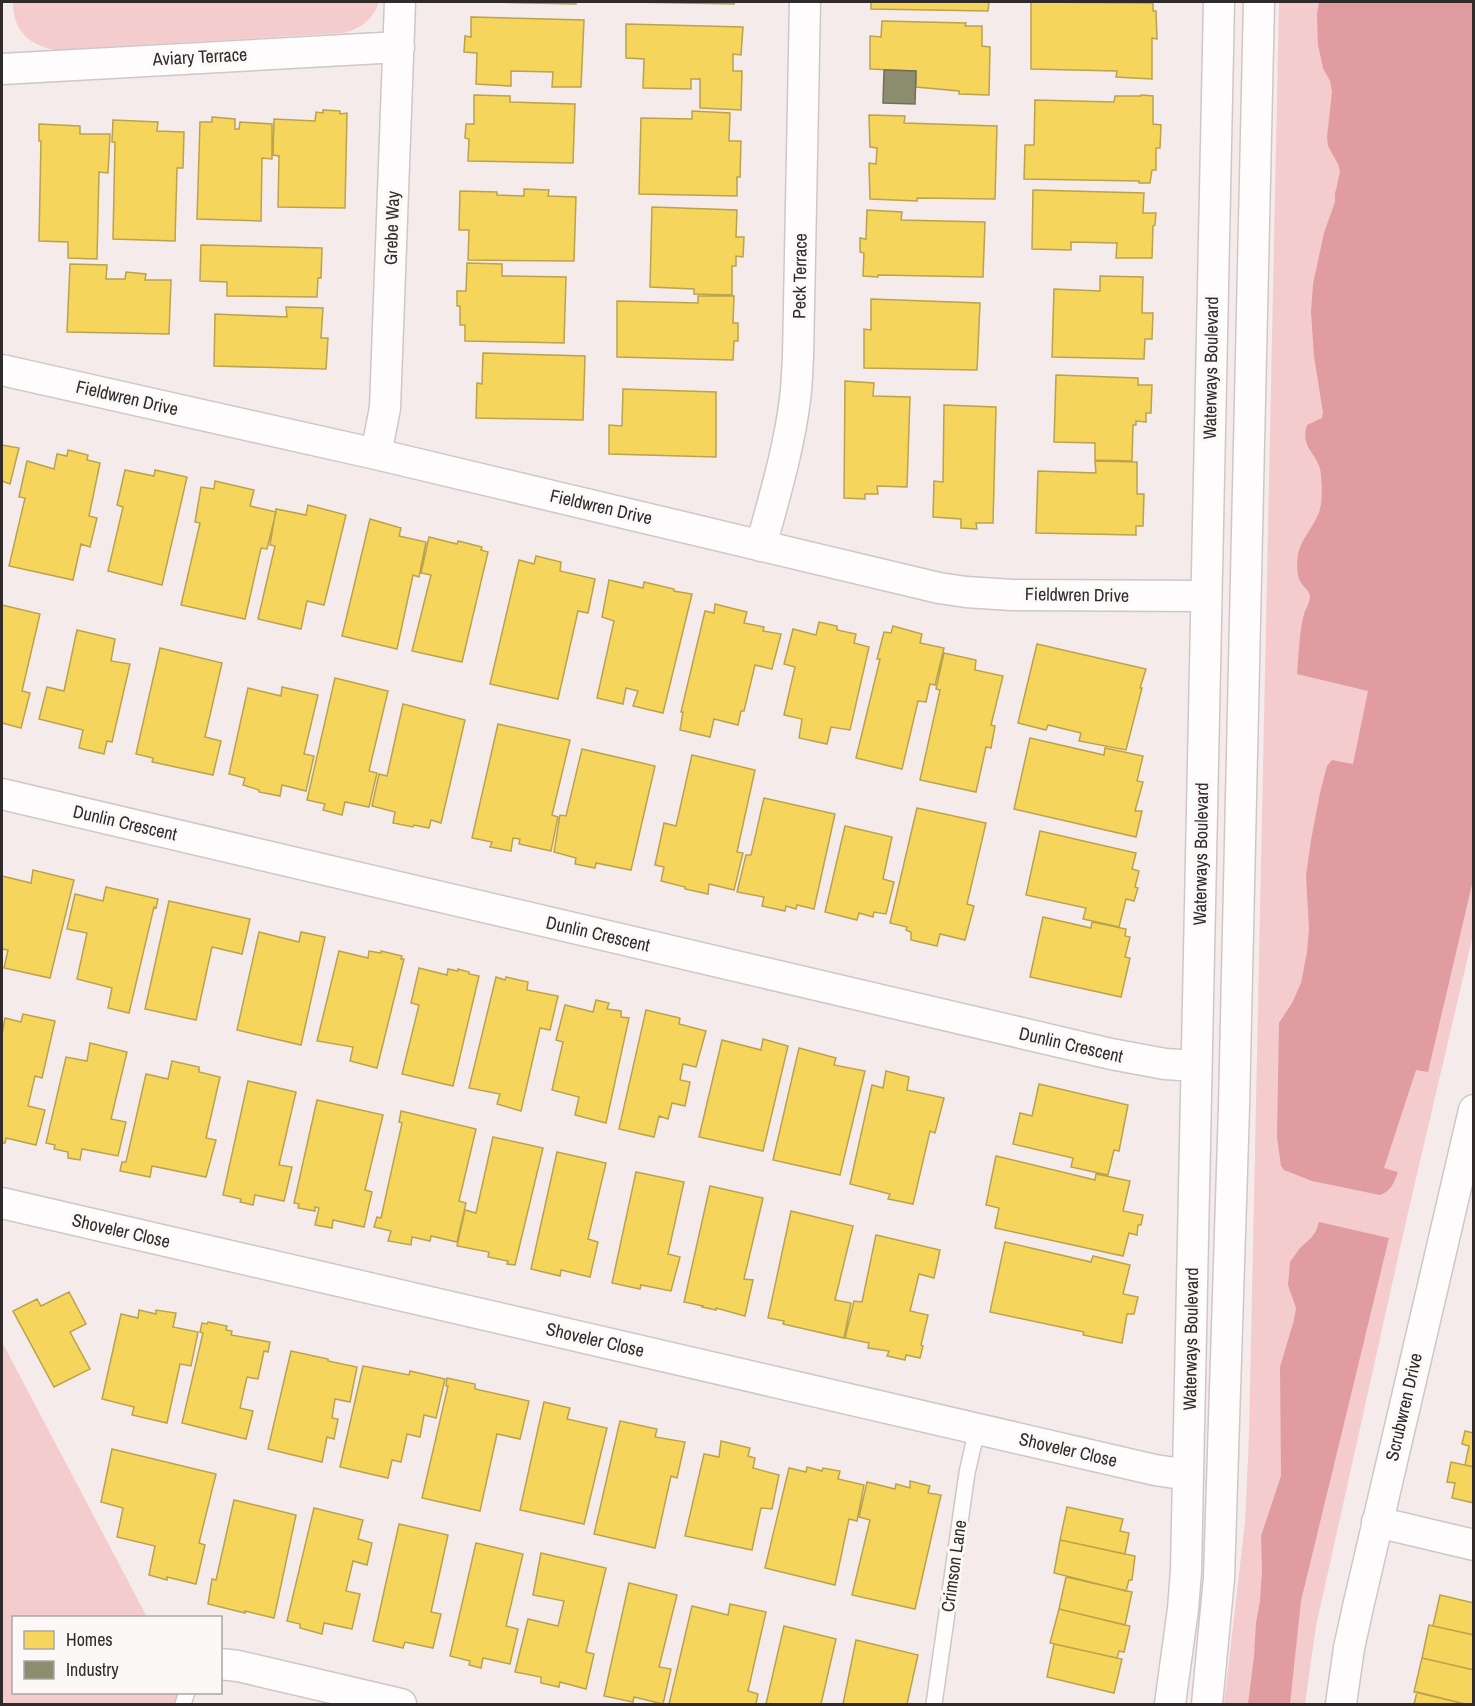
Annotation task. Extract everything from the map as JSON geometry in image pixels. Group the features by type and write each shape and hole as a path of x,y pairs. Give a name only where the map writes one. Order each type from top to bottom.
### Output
{"street":[{"name":"Grebe Way","path":"376,454 385,408 400,2"},
{"name":"Peck Terrace","path":"761,546 788,436 798,368 805,2"},
{"name":"Waterways Boulevard","path":"1170,1704 1184,1599 1188,1475 1219,2"},
{"name":"Waterways Boulevard","path":"1207,1704 1220,1578 1234,1119 1259,2"},
{"name":"Aviary Terrace","path":"2,69 399,46"},
{"name":"Fieldwren Drive","path":"2,370 376,454 939,588 1012,595 1206,596"},
{"name":"Dunlin Crescent","path":"2,794 1111,1054 1165,1064 1196,1066"},
{"name":"Scrubwren Drive","path":"1341,1704 1349,1648 1377,1522 1470,1143 1473,1110"},
{"name":"Shoveler Close","path":"2,1203 1155,1470 1188,1475"},
{"path":"1377,1522 1473,1545"},
{"path":"222,1664 401,1704"}],"lane":[{"name":"Crimson Lane","path":"934,1704 967,1473 977,1429"}],"shaded area":[{"path":"13,2 379,2 366,22 343,33 55,50 45,48 24,35 16,21"},
{"path":"1279,2 1473,2 1473,935 1407,1217 1316,1626 1305,1704 1224,1704 1245,1522 1249,1436"},
{"path":"1319,2 1473,2 1474,876 1428,1072 1416,1070 1384,1168 1398,1172 1392,1186 1380,1195 1312,1181 1284,1170 1281,1166 1277,1137 1279,1023 1301,983 1307,952 1309,929 1306,876 1320,793 1327,766 1332,760 1353,764 1368,691 1297,674 1301,629 1310,596 1299,578 1298,554 1301,544 1319,513 1322,497 1320,469 1308,446 1305,433 1307,425 1322,418 1323,413 1314,356 1311,312 1313,284 1324,233 1335,202 1340,172 1328,146 1332,92 1318,45"},
{"path":"1319,1222 1389,1238 1301,1601 1290,1704 1248,1704 1260,1601 1261,1536 1281,1476 1280,1367 1296,1308 1288,1285 1290,1262 1311,1238"},
{"path":"2,1342 146,1616 12,1616 12,1694 187,1694 192,1704 2,1704"}],"building: Homes":[{"path":"487,2 576,2 576,4"},
{"path":"630,2 734,2 734,4"},
{"path":"871,2 989,2 988,11 871,9"},
{"path":"1031,2 1153,3 1153,11 1156,11 1157,39 1152,38 1152,79 1116,77 1117,71 1031,69"},
{"path":"471,17 584,20 581,87 552,87 553,72 511,71 511,86 476,84 477,53 464,52 465,36 471,37"},
{"path":"882,21 966,23 965,26 982,26 982,46 990,47 989,95 959,94 959,91 916,87 916,71 870,69 870,36 881,37"},
{"path":"626,24 743,27 741,55 733,54 733,71 742,71 741,110 700,108 700,79 691,79 691,89 643,88 644,59 626,58"},
{"path":"474,95 510,96 510,102 575,104 573,163 468,161 469,139 465,138 466,124 474,124"},
{"path":"1115,96 1153,96 1153,124 1161,125 1160,148 1156,148 1156,170 1152,170 1150,183 1024,179 1025,145 1034,145 1035,100 1114,102"},
{"path":"323,110 340,111 340,114 347,113 345,208 278,207 279,156 273,155 274,119 315,121 316,112 323,113"},
{"path":"692,111 730,113 729,141 741,141 737,196 639,194 641,118 692,119"},
{"path":"869,115 905,116 904,123 997,126 995,199 917,198 917,201 870,199 869,163 876,164 877,148 870,147"},
{"path":"212,117 235,119 235,129 239,129 240,122 272,124 272,159 262,158 261,221 197,219 200,122 212,122"},
{"path":"113,120 158,122 157,131 184,132 183,168 177,168 175,241 113,239 115,142 112,142"},
{"path":"39,124 80,126 80,134 110,134 108,173 99,172 97,259 68,258 68,242 39,241 41,141 39,141"},
{"path":"524,189 549,190 548,196 576,197 574,261 468,260 469,230 459,230 460,191 497,192 497,195 524,196"},
{"path":"1033,190 1144,193 1143,213 1156,213 1153,226 1152,258 1116,258 1117,243 1071,242 1071,250 1032,249"},
{"path":"652,207 737,210 736,237 744,237 743,257 736,256 736,266 732,266 732,295 694,294 694,289 650,287"},
{"path":"867,210 902,212 901,220 985,222 983,277 863,276 864,253 860,252 860,238 866,239"},
{"path":"201,245 322,248 321,278 318,278 317,297 227,296 227,282 200,281"},
{"path":"467,263 502,264 502,276 566,277 564,343 465,341 465,325 460,325 457,291 466,291"},
{"path":"70,264 107,265 106,279 125,279 126,272 146,274 145,280 171,280 169,334 67,332"},
{"path":"1100,276 1143,277 1142,313 1153,313 1152,339 1145,339 1144,359 1052,357 1054,289 1100,291"},
{"path":"698,296 734,296 733,323 738,323 738,341 734,341 733,360 617,357 617,301 698,303"},
{"path":"871,299 980,303 977,370 864,368 864,329 871,330"},
{"path":"286,307 323,308 321,338 328,338 326,369 214,366 215,314 287,317"},
{"path":"483,353 585,356 583,420 476,418 477,383 482,384"},
{"path":"1056,375 1138,378 1138,385 1152,385 1151,413 1146,413 1146,422 1136,421 1136,425 1133,425 1132,461 1095,460 1095,443 1054,442"},
{"path":"845,381 874,383 873,396 910,397 907,487 877,486 878,494 865,494 865,499 844,498"},
{"path":"623,389 716,392 716,457 609,454 609,425 622,426"},
{"path":"944,405 996,407 993,523 976,523 977,529 961,528 961,519 933,517 934,481 943,482"},
{"path":"2,445 19,448 10,484 2,481"},
{"path":"68,450 88,455 87,460 100,463 89,516 97,518 90,547 81,544 73,580 9,566 25,498 19,497 27,461 54,469 57,454 67,456"},
{"path":"1095,461 1137,462 1137,494 1144,494 1143,526 1136,526 1136,535 1036,533 1038,471 1096,473"},
{"path":"125,470 154,476 155,470 187,477 162,585 108,571 123,507 117,505"},
{"path":"215,481 254,490 250,506 276,512 267,549 261,548 245,619 181,605 200,523 195,522 201,487 214,489"},
{"path":"308,505 346,515 324,605 307,601 301,629 258,619 275,546 270,545 276,509 306,515"},
{"path":"370,519 401,528 399,536 426,542 419,577 413,575 397,649 342,636"},
{"path":"429,537 482,547 481,550 488,552 462,662 412,651 431,575 421,573"},
{"path":"536,556 561,562 560,571 595,579 588,613 578,611 558,699 490,684 519,560 534,564"},
{"path":"609,580 643,588 644,582 692,594 663,713 633,706 638,691 626,688 623,704 597,698 614,621 602,617"},
{"path":"715,604 747,612 744,623 764,627 763,631 781,634 772,669 755,665 744,711 741,711 738,725 714,719 710,737 680,730 683,712 681,712 705,611 714,613"},
{"path":"2,605 40,614 22,691 30,693 21,728 2,723"},
{"path":"819,622 837,626 837,630 856,634 854,643 869,647 850,730 831,727 827,744 799,738 802,719 784,715 795,667 784,664 793,629 816,635"},
{"path":"893,626 922,634 920,643 944,648 935,685 930,684 926,702 918,701 902,769 856,758 880,659 877,659 884,632 891,633"},
{"path":"77,630 115,639 111,661 130,664 112,742 107,741 104,754 79,748 83,730 39,719 47,687 64,691"},
{"path":"1037,644 1146,669 1126,750 1079,741 1081,733 1048,725 1046,730 1018,723"},
{"path":"160,648 222,663 205,737 221,741 213,775 152,762 153,758 136,754"},
{"path":"944,653 976,660 975,670 1003,676 991,725 995,726 991,748 986,747 976,792 920,780 940,690 936,689"},
{"path":"335,678 388,691 369,771 377,773 369,807 345,802 342,815 323,810 325,804 307,800"},
{"path":"282,687 318,695 304,754 314,756 306,791 282,785 280,796 259,792 259,790 243,785 245,778 229,774 248,688 281,696"},
{"path":"403,704 465,720 441,823 431,820 429,828 393,823 395,812 372,806 379,774 387,776"},
{"path":"498,724 570,740 552,815 558,817 551,851 519,844 520,839 513,838 511,851 490,847 492,842 472,838"},
{"path":"1030,738 1104,755 1105,748 1143,756 1137,781 1143,782 1135,811 1142,811 1136,837 1014,809"},
{"path":"582,749 655,766 631,870 596,863 595,868 575,864 576,858 554,852 560,815 566,816"},
{"path":"692,755 755,770 737,852 743,853 734,890 709,884 708,894 685,889 685,887 661,881 664,867 655,865 664,823 676,826"},
{"path":"764,798 835,814 814,909 797,905 796,909 786,906 785,911 762,906 764,897 737,892 746,855 751,855"},
{"path":"917,808 986,823 967,904 974,906 965,940 940,934 937,946 911,940 911,932 906,930 907,927 890,923"},
{"path":"845,826 892,837 883,879 894,882 886,914 874,912 873,917 859,913 857,920 825,912"},
{"path":"1040,831 1136,853 1132,869 1139,871 1135,887 1138,888 1134,901 1126,899 1119,927 1083,919 1086,908 1026,895"},
{"path":"33,870 74,880 50,978 4,968 8,950 2,949 2,876 31,883"},
{"path":"106,887 158,899 156,908 154,907 129,1013 108,1008 112,988 77,979 87,933 67,929 75,894 103,901"},
{"path":"169,901 250,919 242,954 212,947 196,1020 145,1009"},
{"path":"1043,917 1091,928 1092,922 1126,929 1125,936 1130,937 1125,957 1130,958 1121,997 1030,977"},
{"path":"259,932 299,942 301,932 325,937 301,1045 237,1030"},
{"path":"339,951 368,958 369,951 381,953 381,951 402,956 401,959 404,959 377,1068 350,1061 353,1047 317,1041"},
{"path":"419,968 447,975 448,969 458,971 458,969 479,976 453,1086 402,1074 419,1005 411,1003"},
{"path":"496,977 528,982 527,990 558,996 550,1030 540,1028 521,1111 497,1104 500,1094 469,1088"},
{"path":"596,1000 609,1003 607,1009 621,1011 621,1017 629,1018 606,1123 575,1115 579,1097 552,1090 563,1042 556,1040 565,1005 593,1012"},
{"path":"646,1010 680,1018 679,1024 706,1031 696,1067 683,1064 680,1080 690,1082 685,1106 672,1103 668,1119 659,1116 654,1137 619,1129"},
{"path":"23,1014 55,1021 42,1078 35,1076 28,1106 45,1110 36,1145 6,1138 5,1143 2,1143 2,1034 5,1018 21,1022"},
{"path":"763,1039 788,1046 763,1151 699,1137 722,1040 761,1050"},
{"path":"90,1043 127,1052 111,1119 126,1122 118,1156 82,1149 80,1160 68,1158 68,1152 54,1149 55,1145 46,1143 66,1057 87,1061"},
{"path":"799,1048 836,1058 834,1065 865,1071 840,1175 773,1160"},
{"path":"172,1061 199,1067 199,1072 220,1077 206,1138 216,1140 206,1177 152,1166 150,1177 120,1171 122,1162 126,1162 146,1074 168,1079"},
{"path":"886,1071 909,1077 907,1090 944,1098 935,1133 930,1131 913,1204 888,1199 890,1194 850,1184 872,1085 883,1088"},
{"path":"248,1081 296,1092 279,1165 292,1167 284,1201 255,1195 253,1205 240,1202 241,1199 223,1195"},
{"path":"1039,1084 1128,1105 1119,1151 1114,1150 1108,1175 1071,1167 1073,1158 1013,1144 1020,1113 1032,1116"},
{"path":"317,1100 383,1115 365,1190 372,1192 364,1227 333,1220 332,1228 315,1225 319,1208 315,1207 315,1211 298,1208 299,1204 294,1203"},
{"path":"401,1111 476,1129 459,1201 466,1203 457,1242 431,1236 430,1241 412,1237 411,1245 388,1241 391,1231 374,1227 377,1217 381,1218 402,1123 399,1122"},
{"path":"493,1137 543,1148 515,1265 507,1264 508,1261 488,1257 489,1252 457,1246 465,1210 476,1213"},
{"path":"557,1152 606,1163 588,1239 598,1242 590,1277 561,1270 560,1276 531,1269"},
{"path":"996,1156 1095,1180 1096,1174 1130,1181 1123,1211 1143,1215 1141,1225 1138,1225 1137,1235 1129,1233 1123,1256 995,1228 999,1208 986,1205"},
{"path":"636,1172 684,1182 668,1254 680,1257 671,1291 641,1285 640,1289 612,1283"},
{"path":"710,1186 763,1198 744,1279 753,1280 745,1316 684,1302"},
{"path":"791,1211 853,1226 835,1300 851,1303 844,1338 783,1324 784,1321 768,1318"},
{"path":"876,1235 940,1250 934,1278 919,1274 910,1311 928,1315 920,1358 906,1355 905,1360 887,1356 889,1351 868,1348 869,1343 845,1338 854,1301 862,1302"},
{"path":"1005,1242 1091,1262 1093,1256 1130,1265 1123,1294 1138,1297 1134,1314 1127,1314 1122,1343 1083,1335 1084,1332 990,1312"},
{"path":"69,1292 86,1324 70,1332 90,1369 54,1387 13,1311 37,1299 41,1306"},
{"path":"139,1310 156,1314 156,1310 176,1313 173,1327 198,1332 191,1366 180,1364 167,1423 132,1415 134,1407 102,1399 121,1314 138,1318"},
{"path":"208,1322 227,1326 226,1330 232,1331 231,1335 270,1342 268,1352 264,1351 258,1379 247,1377 240,1408 253,1411 246,1439 182,1423 203,1333 200,1332 202,1323 207,1324"},
{"path":"291,1351 357,1367 350,1402 335,1399 332,1418 338,1419 334,1439 327,1437 322,1462 268,1449"},
{"path":"363,1366 409,1375 410,1371 445,1379 436,1418 424,1415 420,1437 407,1434 401,1462 392,1460 388,1478 340,1467"},
{"path":"447,1378 475,1384 475,1389 529,1401 520,1439 497,1434 480,1511 422,1498 448,1386 446,1386"},
{"path":"544,1402 570,1408 567,1419 607,1428 584,1524 520,1510"},
{"path":"620,1421 657,1429 655,1437 685,1442 677,1478 671,1476 655,1548 594,1534"},
{"path":"1465,1431 1474,1433 1474,1467 1465,1465 1469,1446 1462,1444"},
{"path":"721,1441 750,1448 748,1456 755,1458 753,1468 779,1475 772,1509 761,1508 752,1550 685,1536 704,1454 719,1457"},
{"path":"112,1449 216,1474 199,1543 205,1545 196,1584 149,1575 155,1546 117,1537 123,1508 101,1502"},
{"path":"1451,1462 1474,1467 1474,1503 1452,1498 1455,1483 1447,1482"},
{"path":"807,1467 822,1471 823,1468 840,1471 838,1479 864,1485 857,1521 849,1519 835,1585 765,1568 789,1468 806,1472"},
{"path":"910,1481 930,1486 928,1493 941,1495 915,1609 852,1595 870,1520 859,1517 867,1482 895,1489 896,1484 910,1488"},
{"path":"234,1500 296,1515 274,1618 208,1604 212,1579 216,1580"},
{"path":"1067,1507 1123,1519 1120,1531 1129,1533 1125,1554 1060,1540"},
{"path":"314,1508 363,1520 358,1539 372,1543 367,1565 353,1561 346,1591 360,1594 352,1629 324,1623 322,1634 300,1628 300,1624 287,1621"},
{"path":"399,1524 448,1535 431,1612 441,1614 433,1648 405,1642 403,1648 373,1641"},
{"path":"1060,1540 1135,1556 1132,1580 1129,1580 1126,1591 1054,1573"},
{"path":"476,1543 523,1554 506,1626 518,1629 510,1664 483,1658 481,1668 469,1665 470,1661 450,1656"},
{"path":"541,1553 606,1568 586,1652 594,1654 586,1689 560,1682 559,1687 541,1683 541,1677 515,1672 528,1619 558,1626 564,1601 533,1595"},
{"path":"1066,1577 1132,1592 1125,1625 1059,1609"},
{"path":"629,1583 677,1595 659,1667 671,1669 663,1704 634,1697 633,1702 604,1696"},
{"path":"1440,1595 1474,1603 1474,1635 1433,1626"},
{"path":"730,1604 766,1612 748,1691 758,1694 756,1704 669,1704 692,1606 728,1615"},
{"path":"1059,1609 1130,1626 1124,1652 1119,1651 1117,1658 1050,1643"},
{"path":"1429,1625 1474,1635 1474,1670 1422,1658"},
{"path":"784,1626 836,1639 821,1704 766,1704"},
{"path":"856,1640 918,1655 907,1704 843,1704"},
{"path":"1054,1644 1122,1659 1114,1693 1047,1677"},
{"path":"1422,1658 1474,1670 1472,1704 1414,1692"},
{"path":"1417,1692 1465,1704 1414,1704"}],"building: Industry":[{"path":"884,70 916,71 915,104 883,103"}]}
